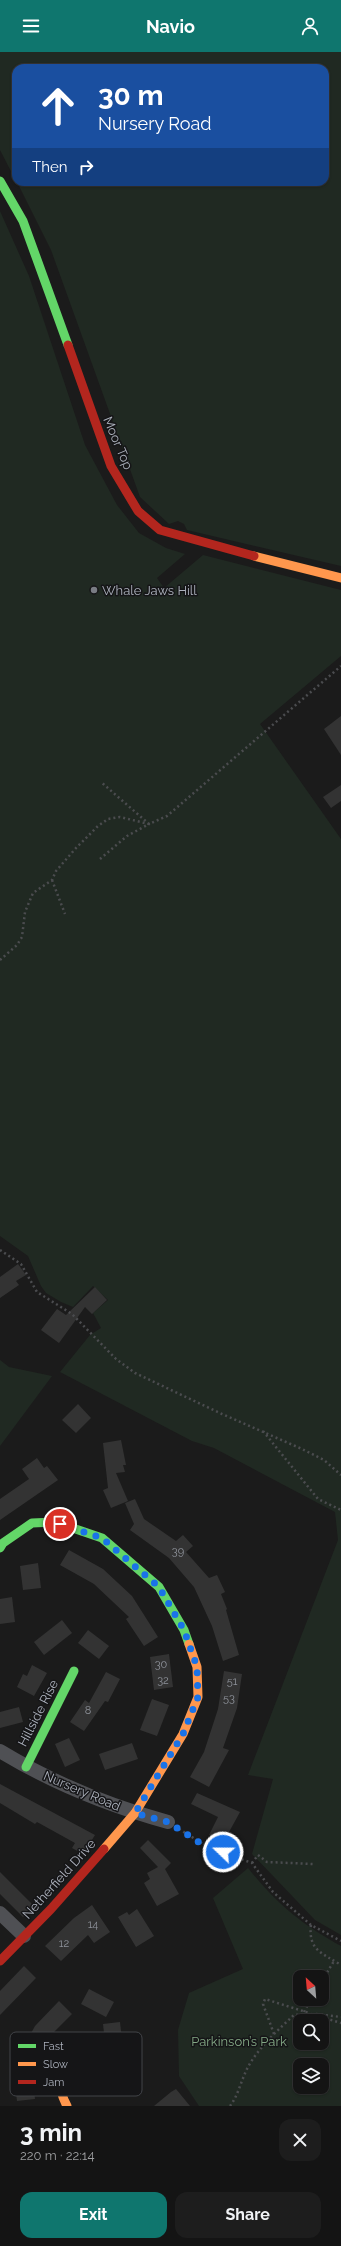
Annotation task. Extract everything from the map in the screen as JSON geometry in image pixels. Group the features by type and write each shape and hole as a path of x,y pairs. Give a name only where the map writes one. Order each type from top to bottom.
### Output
{"street":[{"name":"Moor Top","path":"0,181 23,221 111,466 138,511 160,530 201,543 341,578"},
{"name":"Netherfield Drive","path":"0,1548 3,1543 32,1523 55,1522 102,1538 159,1587 184,1630 197,1667 198,1697 183,1734 135,1813 0,1961"},
{"name":"Hillside Rise","path":"26,1767 74,1671"},
{"name":"Nursery Road","path":"0,1751 26,1767 135,1813 168,1822"},
{"path":"0,1913 24,1936"},
{"path":"62,2096 67,2106"}],"path":[{"path":"100,859 127,836 167,816 341,666"},
{"path":"101,782 149,824"},
{"path":"0,960 17,945 22,937 25,912 33,893 52,880 56,871 98,826 108,819 120,817 149,824"},
{"path":"52,880 65,914"},
{"path":"0,1250 22,1264 37,1292 72,1314 116,1359 135,1373 222,1414 262,1430 324,1460 341,1475"},
{"path":"262,1430 318,1499 341,1510"},
{"path":"168,1822 208,1848 252,1863 273,1892 311,1925 341,1941"},
{"path":"252,1863 258,1855 267,1862 313,1864"},
{"path":"311,1925 311,1943 316,1949 341,1965"},
{"path":"329,1970 334,1961"},
{"path":"274,2034 263,2004 265,1999 311,2014"},
{"path":"304,2012 307,2006"},
{"path":"230,2106 236,2098 248,2066 274,2034 293,2016"},
{"path":"329,2016 341,2017"},
{"path":"329,2019 341,2023"}],"green space":[{"path":"0,52 341,52 341,566 187,530 184,524 178,521 169,524 140,497 51,250 19,186 329,186 329,64 12,64 12,173 0,150"},
{"path":"0,211 29,276 85,445 117,505 139,533 166,548 185,554 157,578 164,588 203,555 341,590 341,656 260,724 341,839 341,1935 315,1920 252,1854 273,1779 248,1775 338,1540 335,1512 214,1448 192,1441 60,1372 90,1335 101,1328 93,1313 108,1300 93,1286 73,1307 61,1302 46,1293 41,1286 28,1256 0,1236"},
{"path":"0,1360 9,1367 52,1376 0,1446"},
{"name":"Parkinson’s Park","path":"248,1868 269,1892 290,1912 314,1930 341,1946 341,2106 199,2106 179,2076 178,2030 189,1993 243,1969 213,1898"}],"building":[{"path":"341,716 341,755 324,729"},
{"path":"341,785 341,801 331,808 323,797"},
{"path":"18,1264 26,1275 16,1281 19,1285 0,1298 0,1277"},
{"path":"95,1287 107,1300 92,1314 85,1307 59,1343 41,1330 57,1309 66,1315"},
{"path":"78,1404 91,1418 76,1433 62,1420"},
{"path":"121,1440 126,1465 123,1465 125,1472 116,1473 128,1501 111,1508 103,1490 108,1488 103,1443"},
{"path":"37,1458 44,1468 47,1466 58,1480 0,1520 0,1499 29,1479 22,1469"},
{"path":"135,1499 144,1519 176,1541 183,1535 193,1546 186,1552 209,1578 217,1575 225,1592 221,1594 227,1609 226,1610 239,1655 223,1661 212,1626 194,1587 169,1558 130,1530 134,1524 125,1503"},
{"path":"69,1550 103,1569 132,1596 158,1637 144,1646 126,1619 129,1617 94,1584 60,1565"},
{"path":"38,1563 41,1588 23,1590 20,1566"},
{"path":"12,1597 15,1622 0,1624 0,1599"},
{"path":"62,1620 72,1633 44,1655 34,1642"},
{"path":"88,1630 109,1646 99,1659 78,1643"},
{"path":"169,1654 173,1687 154,1690 150,1657"},
{"path":"32,1665 47,1673 34,1696 17,1687 23,1674 27,1676"},
{"path":"224,1671 242,1674 237,1708 223,1748 229,1750 209,1787 190,1777 204,1752 218,1709"},
{"path":"106,1672 120,1679 108,1702 105,1701 84,1731 70,1722 85,1700 89,1703"},
{"path":"152,1699 169,1705 157,1736 140,1730"},
{"path":"19,1707 23,1722 0,1728 0,1712"},
{"path":"69,1738 80,1760 65,1767 55,1744"},
{"path":"132,1743 138,1759 105,1770 99,1754"},
{"path":"0,1784 95,1835 83,1854 72,1848 75,1843 37,1822 35,1824 0,1803"},
{"path":"197,1793 240,1812 223,1843 209,1835 218,1817 191,1804"},
{"path":"148,1840 171,1863 165,1869 179,1894 157,1906 144,1883 150,1879 147,1873 158,1867 140,1848"},
{"path":"0,1872 34,1906 23,1917 0,1894"},
{"path":"92,1905 110,1932 94,1943 88,1935 61,1961 45,1946 74,1918"},
{"path":"137,1909 154,1936 136,1947 118,1917 127,1912 129,1915"},
{"path":"24,1966 36,1978 0,2015 0,1991"},
{"path":"89,1989 114,2002 106,2017 81,2004"},
{"path":"59,2001 72,2014 54,2032 32,2032 35,2026"},
{"path":"120,2022 121,2032 104,2032 103,2024"},
{"path":"176,2089 190,2106 154,2106 171,2092"},
{"path":"16,2096 35,2096 35,2099 17,2101"}],"traffic: fast":[{"path":"0,181 23,221 68,345"},
{"path":"0,1548 3,1543 32,1523 55,1522 102,1538 159,1587 184,1630 189,1644"},
{"path":"26,1767 74,1671"}],"traffic: slow":[{"path":"254,556 341,578"},
{"path":"104,1849 135,1813 183,1734 198,1697 197,1667 189,1644"},
{"path":"62,2096 67,2106"}],"traffic: jam":[{"path":"68,345 111,466 138,511 160,530 254,556"},
{"path":"0,1961 51,1909 104,1849"}],"place":[{"name":"Whale Jaws Hill","path":"94,590"}],"route":[{"path":"60,1524 102,1538 159,1587 184,1630 197,1667 198,1697 183,1734 135,1813 168,1822 208,1848 223,1852"}]}
